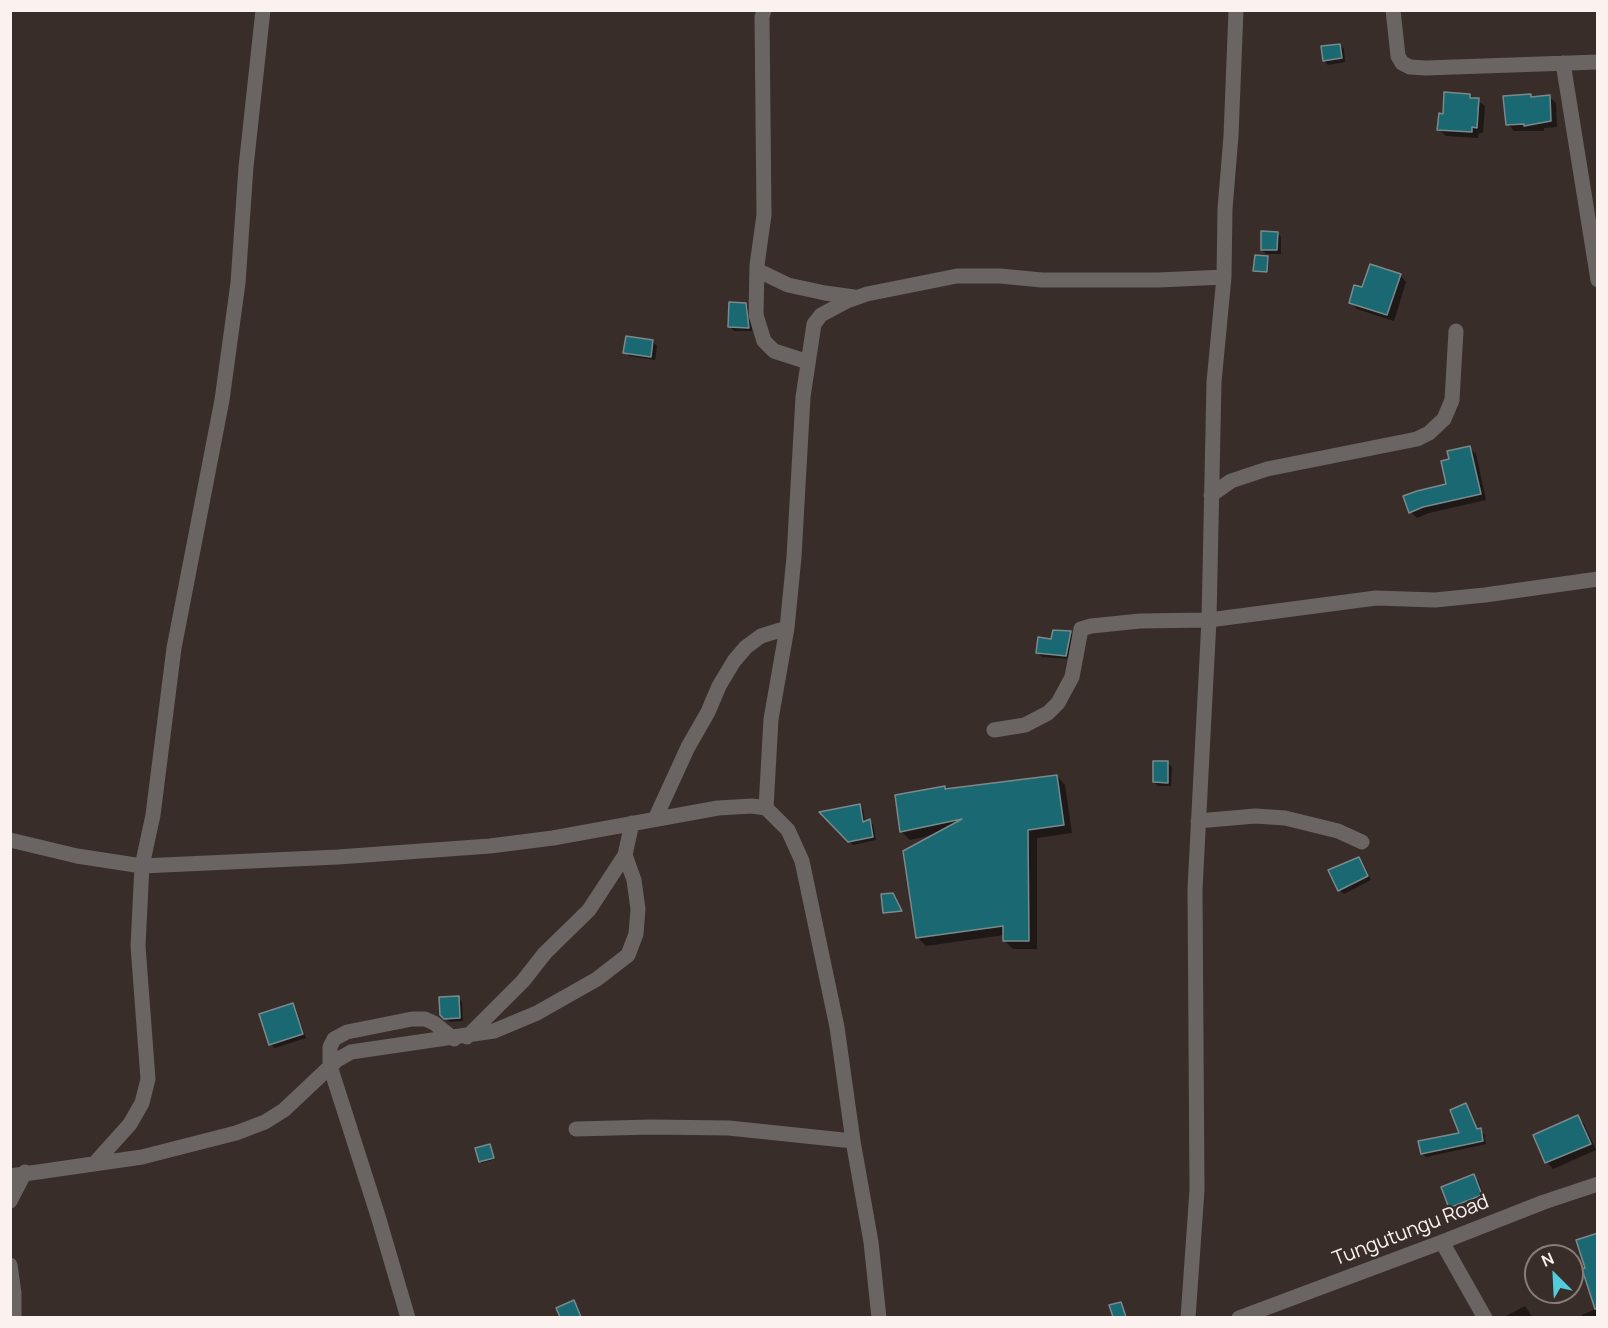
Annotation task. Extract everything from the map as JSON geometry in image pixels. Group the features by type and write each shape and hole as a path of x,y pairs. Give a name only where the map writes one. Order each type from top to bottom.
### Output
{"street":[{"path":"95,1163 130,1124 142,1103 147,1079 138,946 142,866 153,816 174,648 222,400 238,283 246,167 263,10"},
{"path":"764,10 762,17 764,215 757,270 756,315 764,341 774,351 808,362"},
{"path":"1188,1317 1197,1190 1195,982 1198,821 1209,620 1214,382 1224,277 1224,209 1231,136 1236,10"},
{"path":"1393,10 1398,56 1402,63 1410,67 1598,62"},
{"path":"1563,63 1598,280"},
{"path":"757,270 788,285 858,297"},
{"path":"766,808 771,719 787,628 794,557 803,397 814,324 821,315 829,309 858,297 957,276 1000,276 1042,280 1158,280 1224,277"},
{"path":"1211,495 1231,481 1267,470 1417,439 1429,433 1444,418 1452,400 1456,330"},
{"path":"994,730 1025,725 1048,713 1058,703 1072,677 1082,629 1108,623 1209,620 1376,598 1435,600 1598,579"},
{"path":"655,819 688,747 708,712 718,686 734,661 746,647 761,636 787,628"},
{"path":"10,840 77,856 142,866 338,857 490,846 553,838 718,808 752,806 766,808 788,830 802,861 837,1027 853,1141 871,1242 879,1317"},
{"path":"1198,821 1255,816 1285,818 1338,831 1362,842"},
{"path":"460,1038 523,981 545,953 589,910 625,855 632,823"},
{"path":"10,1201 18,1174 142,1157 237,1132 265,1122 284,1110 330,1066 351,1052 460,1038 494,1031 537,1012 597,979 628,955 636,934 638,909 634,880 625,855"},
{"path":"408,1317 330,1066 330,1047 334,1039 347,1032 412,1019 425,1019 460,1038"},
{"path":"576,1129 729,1128 853,1141"},
{"name":"Tungutungu Road","path":"1239,1317 1544,1202 1598,1184"},
{"path":"1442,1242 1485,1317"},
{"path":"10,1265 14,1293 14,1317"}],"building":[{"path":"1340,44 1342,58 1323,61 1321,46"},
{"path":"1444,92 1470,94 1470,98 1479,98 1477,128 1472,127 1472,132 1437,130 1439,113 1443,114"},
{"path":"1531,94 1531,97 1550,95 1551,121 1524,126 1524,124 1506,125 1503,96"},
{"path":"1261,231 1278,232 1277,250 1261,250"},
{"path":"1255,255 1268,256 1267,272 1253,271"},
{"path":"1370,264 1401,274 1387,315 1349,303 1354,285 1362,287"},
{"path":"729,302 746,303 749,328 728,327"},
{"path":"626,336 653,340 651,357 623,353"},
{"path":"1470,446 1481,494 1423,507 1409,513 1403,496 1446,484 1441,461 1449,459 1447,451"},
{"path":"1053,630 1071,631 1066,656 1036,653 1038,637 1051,639"},
{"path":"1153,761 1168,761 1168,783 1153,782"},
{"path":"1057,775 1064,825 1028,830 1029,941 1003,941 1003,926 916,938 903,851 962,819 900,832 895,795 945,786 945,789"},
{"path":"860,804 863,822 870,819 873,837 848,842 819,812"},
{"path":"1359,857 1368,876 1338,891 1328,870"},
{"path":"893,893 902,911 883,913 881,894"},
{"path":"459,996 460,1018 444,1019 440,1015 439,997"},
{"path":"293,1003 303,1034 269,1045 259,1014"},
{"path":"1466,1103 1477,1129 1481,1128 1483,1141 1421,1154 1418,1141 1459,1133 1450,1110"},
{"path":"1578,1115 1591,1144 1545,1163 1533,1135"},
{"path":"490,1144 494,1158 479,1162 475,1148"},
{"path":"1474,1174 1482,1195 1449,1208 1441,1187"},
{"path":"1598,1233 1598,1308 1595,1309 1584,1275 1584,1244 1577,1244 1576,1240"},
{"path":"574,1300 581,1317 560,1317 556,1308"},
{"path":"1121,1302 1126,1317 1113,1317 1109,1305"}]}
